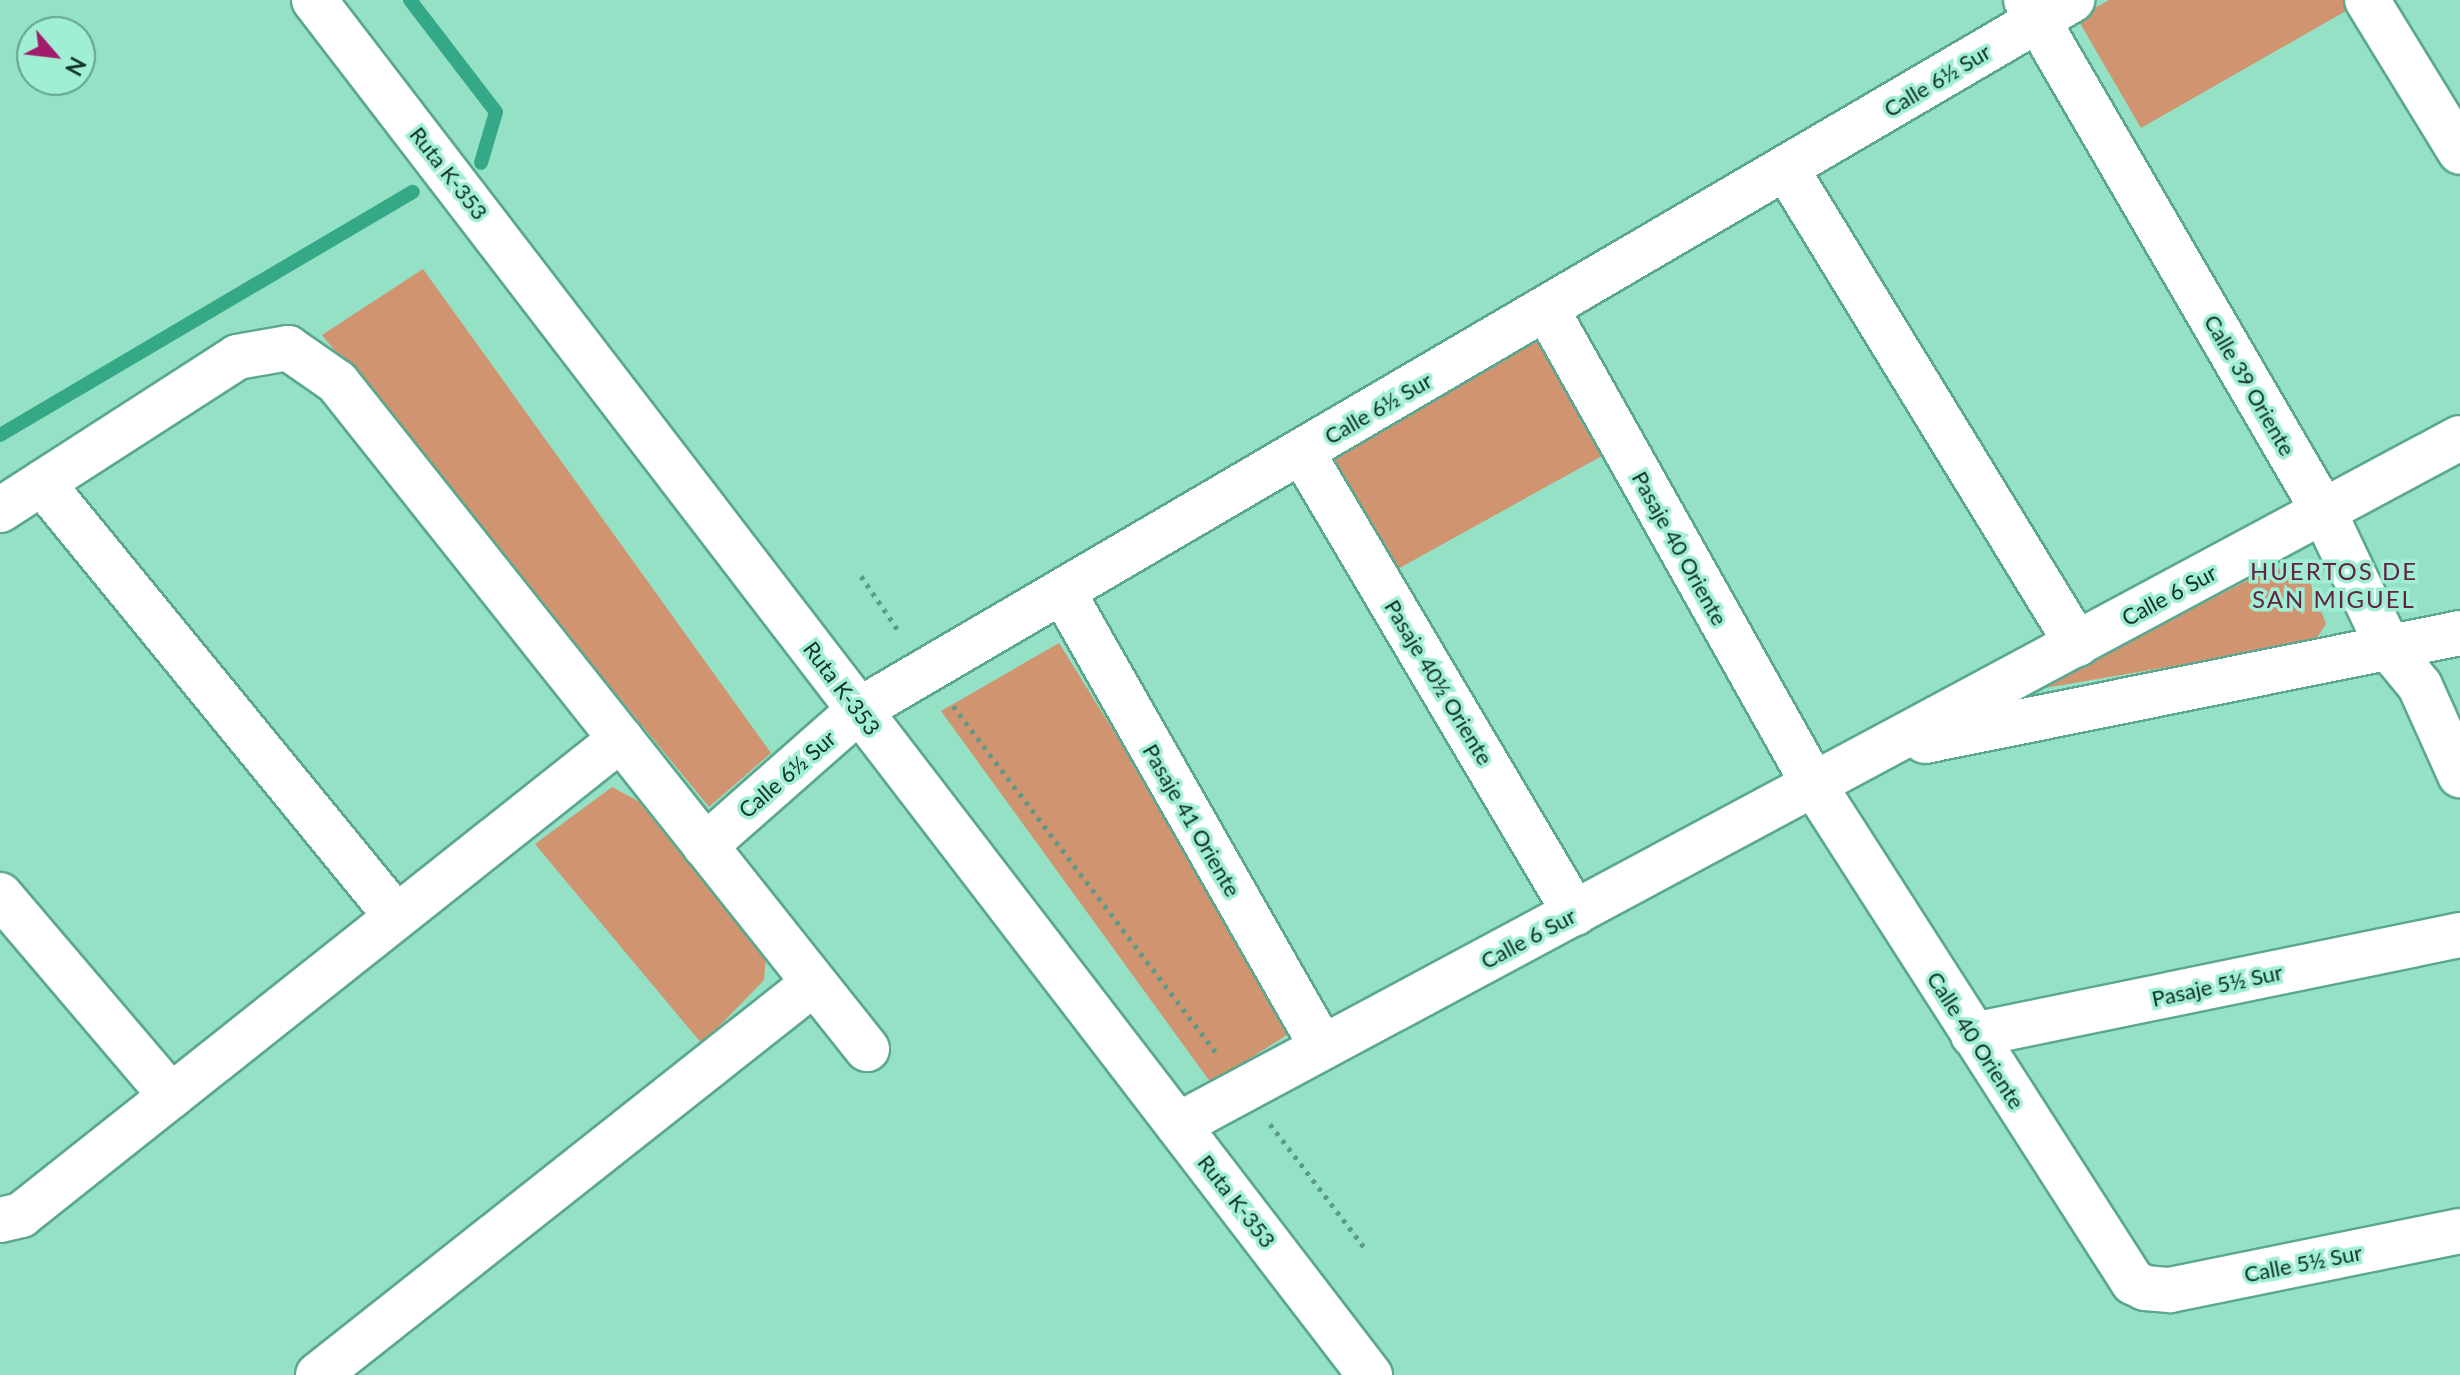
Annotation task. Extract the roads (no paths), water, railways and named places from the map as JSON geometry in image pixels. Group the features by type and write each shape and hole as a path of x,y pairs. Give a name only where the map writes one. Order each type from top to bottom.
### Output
{"street":[{"name":"Ruta K-353","path":"314,0 1370,1375"},
{"path":"2367,0 2460,152"},
{"name":"Calle 6½ Sur","path":"705,846 859,710 1787,170 2045,7"},
{"name":"Calle 39 Oriente","path":"2045,7 2324,512 2388,647 2420,686 2460,775"},
{"path":"1787,170 2077,644"},
{"name":"Pasaje 40 Oriente","path":"1547,310 1814,785"},
{"path":"0,510 237,357 288,348 337,382 867,1049"},
{"name":"Calle 6 Sur","path":"1178,1125 2460,438"},
{"name":"Pasaje 40½ Oriente","path":"1302,452 1575,913"},
{"path":"42,483 396,916"},
{"name":"Pasaje 41 Oriente","path":"1063,592 1322,1047"},
{"name":"Calle 6 Sur","path":"1878,751 2460,633"},
{"path":"0,1220 21,1215 621,739"},
{"name":"Calle 40 Oriente","path":"1814,785 2125,1272 2145,1288"},
{"path":"0,895 171,1096"},
{"name":"Pasaje 5½ Sur","path":"1973,1035 2460,935"},
{"path":"318,1375 814,983"},
{"name":"Calle 5½ Sur","path":"2145,1288 2170,1290 2460,1231"}],"waterway":[{"path":"410,0 496,112 481,163"},
{"path":"0,435 413,192"}],"district":[{"name":"HUERTOS DE SAN MIGUEL","path":"2334,585"}]}
